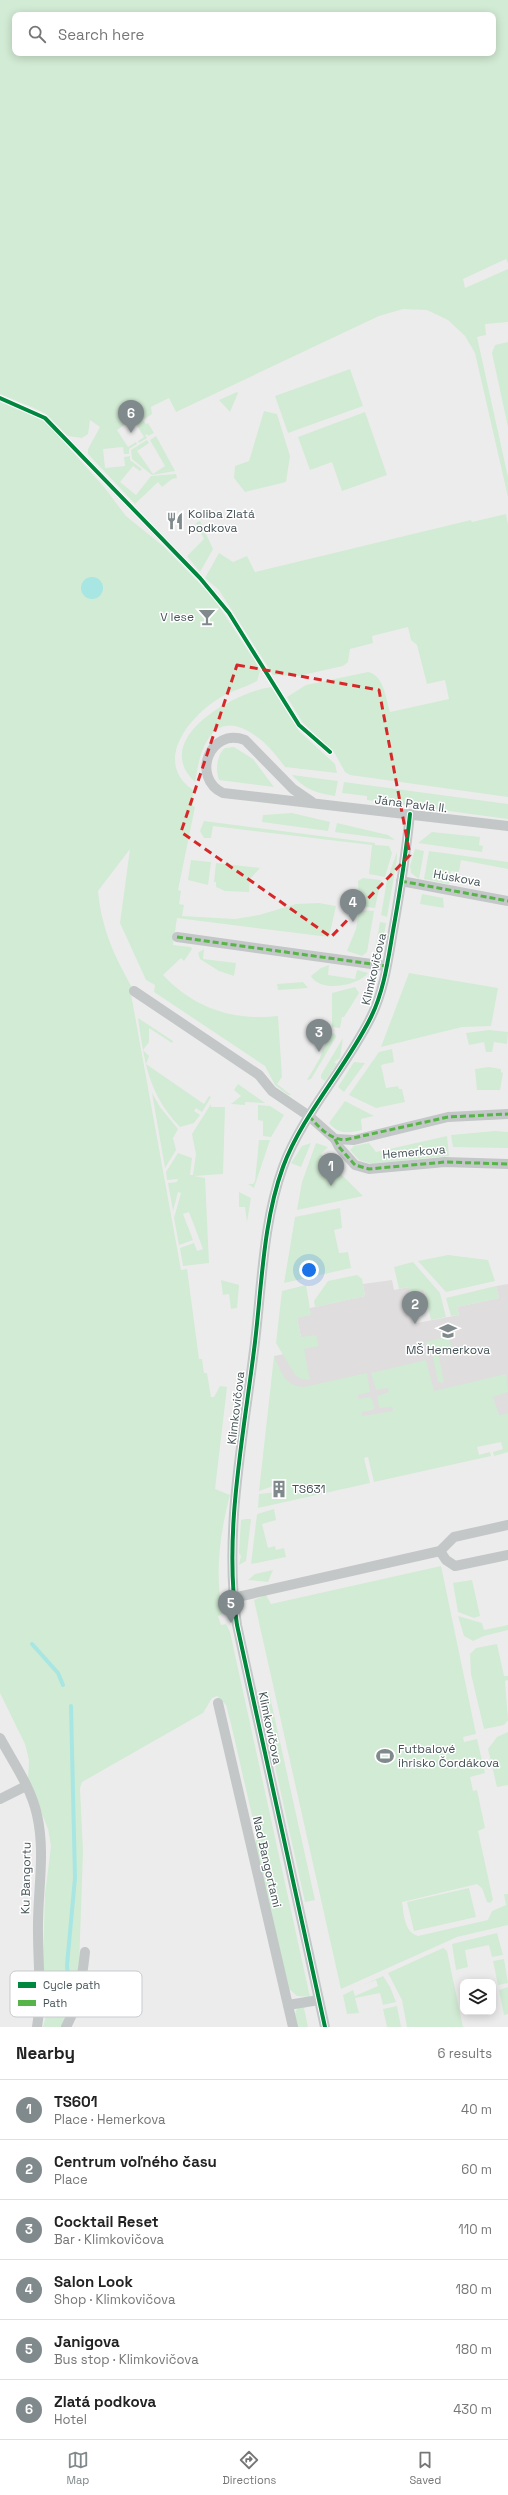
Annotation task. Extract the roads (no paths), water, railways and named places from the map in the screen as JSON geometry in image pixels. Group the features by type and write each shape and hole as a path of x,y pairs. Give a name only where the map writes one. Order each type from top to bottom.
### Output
{"street":[{"name":"Jána Pavla II.","path":"312,802 293,789 245,740 237,737 223,739 213,748 206,770 210,782 216,789 230,794 312,802 508,826"},
{"name":"Klimkovičova","path":"325,2027 233,1598 232,1555 240,1461 271,1212 283,1168 309,1116 348,1060 372,1015 378,1000 402,881 410,814"},
{"name":"Húskova","path":"402,881 508,901"},
{"name":"Klimkovičova","path":"177,937 386,966"},
{"path":"134,991 259,1074 272,1091 309,1116"},
{"name":"Hemerkova","path":"335,1139 354,1140 448,1117 508,1114"},
{"name":"Hemerkova","path":"309,1116 335,1139 339,1147 355,1165 369,1169 445,1162 508,1164"},
{"path":"233,1598 440,1552 454,1537 508,1525"},
{"path":"440,1552 446,1560 455,1566 508,1555"},
{"name":"Nad Bangortami","path":"218,1703 293,2027"},
{"name":"Ku Bangortu","path":"0,1738 26,1786 37,1814 40,1837 38,1932 40,1971"},
{"path":"0,1799 26,1786"},
{"path":"83,1971 85,1952"},
{"path":"288,2005 319,2000"},
{"name":"Ku Bangortu","path":"37,2027 38,2017"},
{"path":"66,2027 71,2017"}],"water":[{"path":"92,577 100,580 103,588 100,596 92,599 84,596 81,588 84,580"}],"waterway":[{"path":"32,1644 58,1673 63,1685"},
{"path":"67,1971 75,1878 71,1706"}],"place":[{"name":"Zlatá podkova","path":"131,433"},
{"name":"Koliba Zlatá podkova","path":"175,521"},
{"name":"V lese","path":"207,617"},
{"name":"Salon Look","path":"353,922"},
{"name":"Cocktail Reset","path":"319,1052"},
{"name":"TS601","path":"331,1186"},
{"name":"Centrum voľného času","path":"415,1324"},
{"name":"MŠ Hemerkova","path":"448,1331"},
{"name":"TS631","path":"279,1489"},
{"name":"Janigova","path":"231,1623"},
{"name":"Futbalové ihrisko Čordákova","path":"385,1756"}]}
